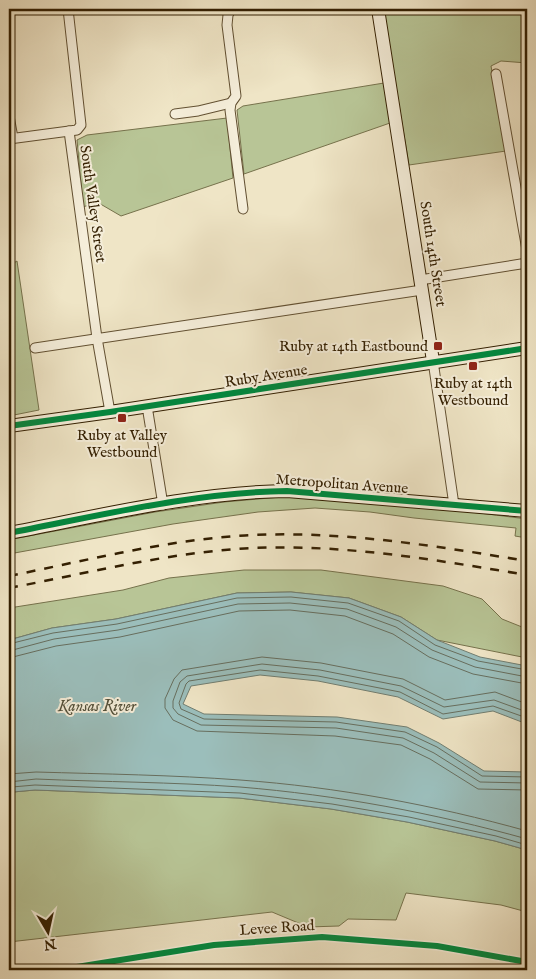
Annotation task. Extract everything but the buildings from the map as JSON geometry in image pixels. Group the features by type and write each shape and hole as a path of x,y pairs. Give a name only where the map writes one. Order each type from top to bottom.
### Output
{"street":[{"name":"South Valley Street","path":"68,9 81,123 77,130 69,131 97,338 110,412"},
{"path":"231,9 227,25 236,96 230,110 243,209"},
{"name":"South 14th Street","path":"378,9 454,505"},
{"path":"496,74 527,250"},
{"path":"175,114 232,103"},
{"path":"9,116 11,138 69,131"},
{"path":"35,348 314,307 527,263"},
{"name":"Ruby Avenue","path":"9,426 527,348"},
{"path":"147,406 163,504"},
{"name":"Metropolitan Avenue","path":"9,533 163,504 231,494 287,491 527,510"}],"green space":[{"path":"383,9 527,9 527,63 501,61 491,66 506,151 409,165"},
{"path":"384,83 390,123 244,174 237,110 243,106"},
{"path":"227,118 233,178 121,216 97,202 83,207 77,140 87,135"},
{"path":"17,261 39,410 9,416 9,266"},
{"path":"281,497 374,501 527,519 527,538 515,536 516,528 315,508 258,512 173,524 9,554 9,540 13,539 155,512 224,502"},
{"path":"244,570 321,570 443,586 482,599 502,619 527,629 527,658 437,640 401,617 349,598 291,592 237,593 116,619 52,628 9,640 9,608 123,590 169,578"},
{"path":"35,790 239,798 331,809 407,822 495,841 527,850 527,912 501,905 406,893 396,920 348,919 339,926 308,927 272,912 9,942 9,798 13,792"}],"water":[{"name":"Kansas River","path":"291,592 349,598 401,617 437,640 480,657 527,666 527,724 493,711 443,719 398,697 318,681 260,675 191,686 183,704 204,714 337,717 407,727 439,743 484,771 527,772 527,850 407,822 331,809 239,798 35,790 13,792 9,798 9,640 52,628 116,619 237,593"}],"railway":[{"path":"9,576 160,546 221,537 252,535 321,535 390,541 527,561"},
{"path":"9,588 160,558 221,550 287,547 390,554 527,575"}],"cycle path":[{"path":"9,426 527,348"},
{"path":"9,533 147,506 253,492 287,491 527,511"},
{"name":"Levee Road","path":"58,970 214,945 322,937 437,946 527,962"}],"place":[{"name":"Ruby at 14th Eastbound","path":"438,346"},
{"name":"Ruby at 14th Westbound","path":"473,366"},
{"name":"Ruby at Valley Westbound","path":"122,418"}]}
